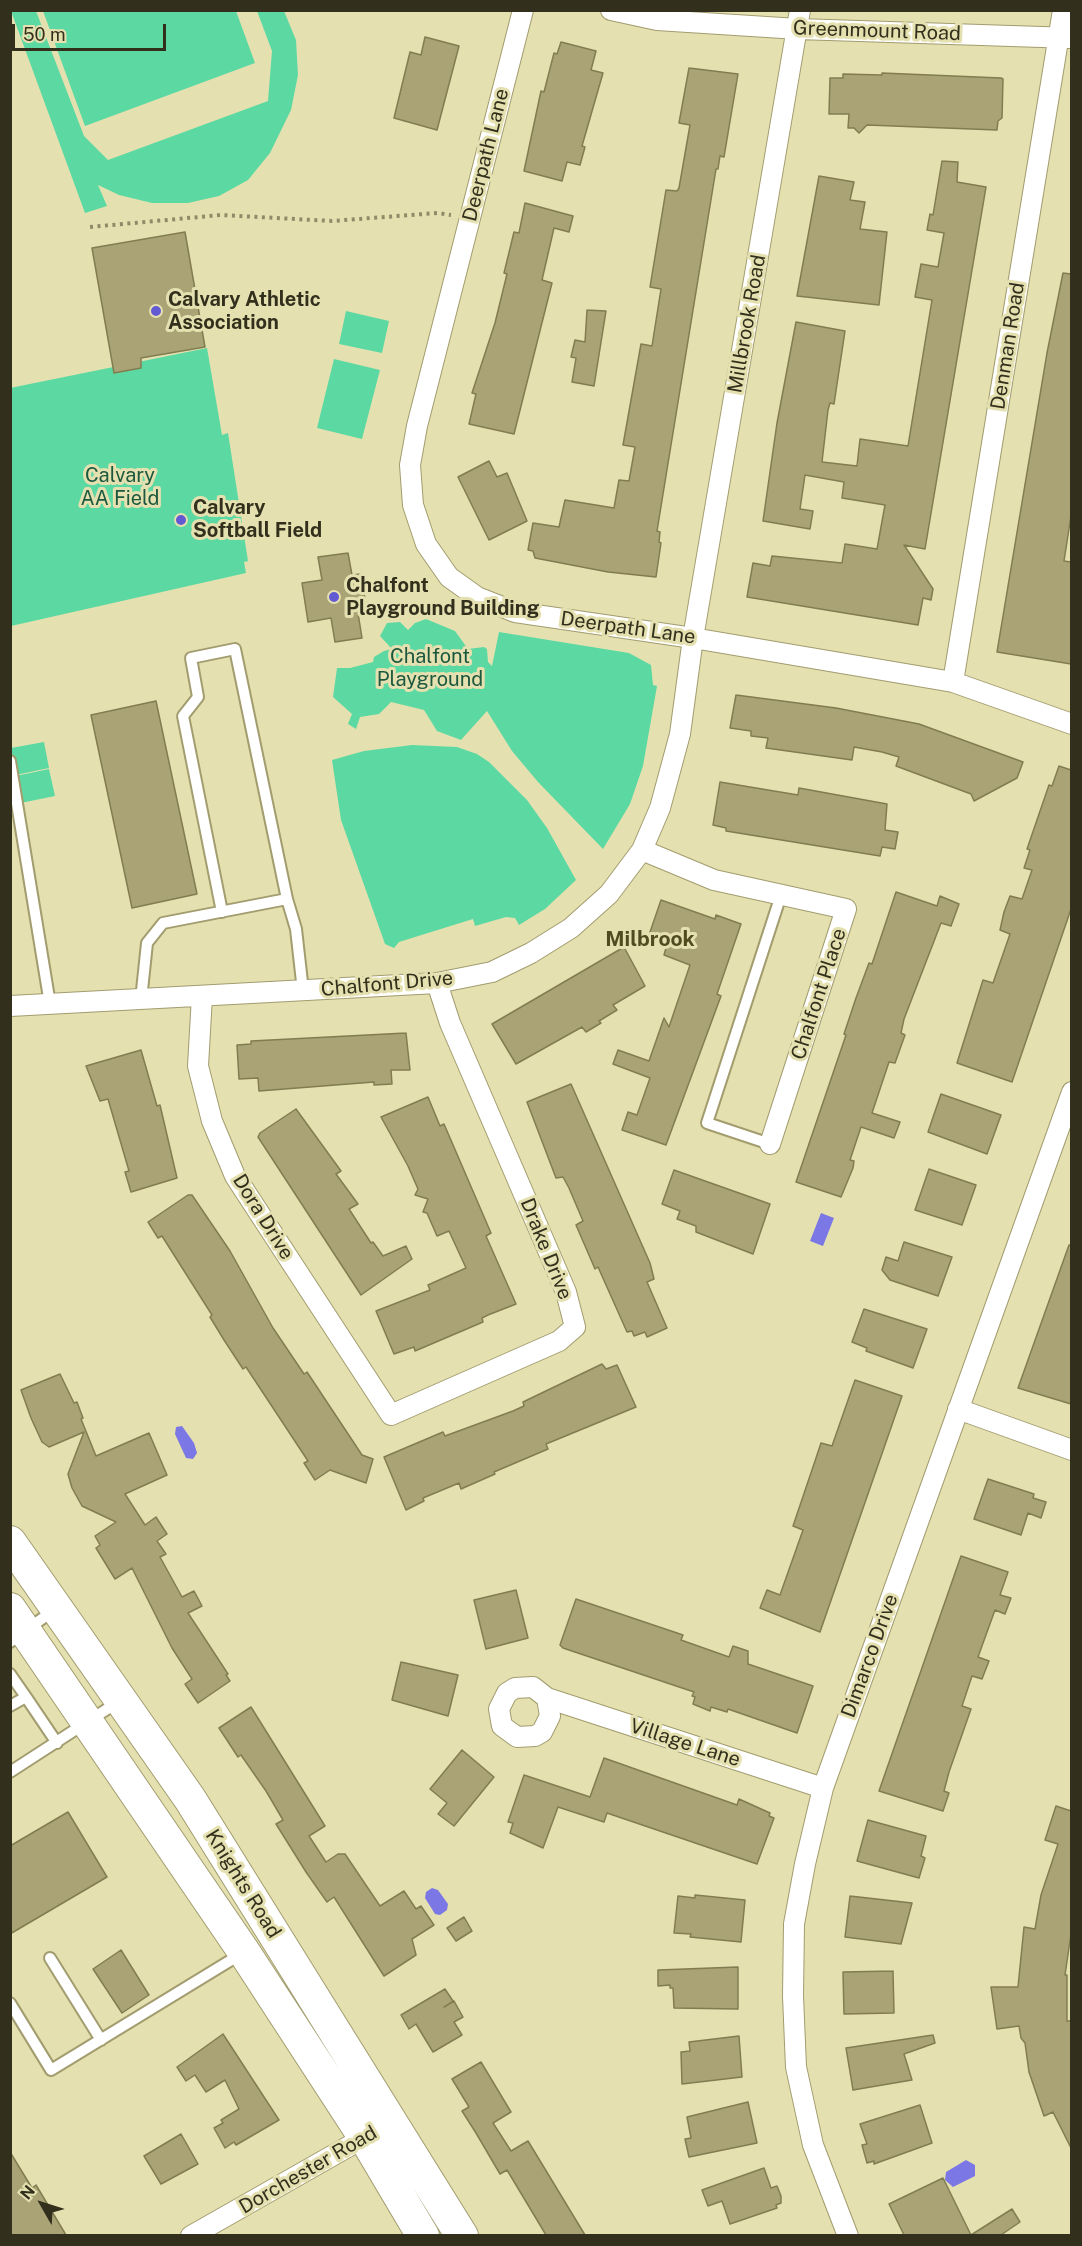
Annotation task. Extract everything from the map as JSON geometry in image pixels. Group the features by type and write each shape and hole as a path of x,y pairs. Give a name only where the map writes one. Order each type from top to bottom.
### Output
{"main road":[{"name":"Knights Road","path":"10,1542 190,1799 462,2235"},
{"name":"Knights Road","path":"16,1627 89,1722 244,1952 365,2138 423,2235"}],"street":[{"name":"Deerpath Lane","path":"523,10 417,426 410,465 413,505 426,544 449,577 477,597 515,612 693,638 953,682 1071,724"},
{"name":"Greenmount Road","path":"611,10 657,20 799,20 1065,38"},
{"name":"Denman Road","path":"953,682 1065,38 1064,10"},
{"name":"Millbrook Road","path":"693,638 799,20"},
{"name":"Chalfont Drive","path":"10,1006 437,983 492,972 531,953 571,928 609,894 642,850 660,808 680,734 693,638"},
{"name":"Chalfont Place","path":"642,850 714,880 846,909 770,1144"},
{"name":"Drake Drive","path":"392,1415 559,1341 574,1327 566,1292 450,1023 437,983"},
{"name":"Dora Drive","path":"202,996 198,1066 212,1121 235,1176 392,1415"},
{"name":"Dimarco Drive","path":"848,2235 813,2145 796,2067 793,1996 794,1924 823,1788 1070,1100"},
{"path":"958,1409 1071,1450"},
{"name":"Village Lane","path":"547,1698 823,1788"},
{"name":"Dorchester Road","path":"191,2235 393,2121"}],"lane":[{"path":"222,912 183,716 198,697 191,658 235,649 287,899 296,929 303,991"},
{"path":"10,761 50,1004"},
{"path":"770,1144 707,1123 781,895"},
{"path":"141,1000 147,944 163,923 287,899"},
{"path":"16,1627 57,1608"},
{"path":"10,1674 57,1743"},
{"path":"10,1706 26,1697"},
{"path":"10,1772 121,1700"},
{"path":"10,2003 51,2070 244,1952"},
{"path":"50,1958 101,2040"}],"path":[{"path":"90,227 220,215 332,221 437,213 470,218"}],"green space":[{"path":"11,11 36,11 84,136 108,160 268,101 272,51 257,11 284,11 296,40 298,75 291,110 270,153 248,180 219,196 188,203 152,203 119,195 98,185 107,206 85,213"},
{"path":"43,11 236,11 255,63 85,126"},
{"path":"346,311 389,321 382,353 339,344"},
{"name":"Calvary AA Field","path":"207,348 222,435 228,433 248,561 244,562 246,573 11,626 10,388"},
{"path":"334,359 380,370 362,439 317,428"},
{"name":"Chalfont Playground","path":"426,619 455,631 468,649 484,647 487,649 488,662 492,666 499,632 629,653 651,665 653,685 657,686 643,766 630,804 603,849 538,782 512,751 487,711 461,740 437,731 424,710 391,702 379,714 360,717 356,729 348,724 352,714 333,697 337,668 350,668 373,662 374,657 392,649 380,636 387,623 400,622 408,630 415,623"},
{"path":"44,742 49,768 11,776 11,748"},
{"path":"412,745 457,747 477,754 489,762 527,800 547,828 576,880 545,909 519,925 515,918 506,917 475,926 473,919 399,942 394,948 385,944 341,820 332,760 364,751"},
{"path":"49,769 55,796 11,805 11,777"}],"shaded area":[{"path":"821,1213 834,1218 823,1246 810,1241"},
{"path":"182,1426 194,1443 197,1453 193,1459 186,1458 175,1434 176,1427"},
{"path":"432,1888 438,1890 448,1904 447,1910 440,1915 435,1914 425,1898 426,1892"},
{"path":"966,2160 975,2165 975,2176 953,2187 945,2180 946,2172"}],"building":[{"path":"425,37 459,46 437,130 394,118 410,52 421,55"},
{"path":"561,42 596,51 591,70 603,73 582,146 585,147 580,165 567,162 562,181 524,171 541,91 544,92 554,53 557,54"},
{"path":"689,68 738,74 724,157 720,156 718,169 716,169 657,531 660,532 659,542 661,543 656,577 608,572 535,558 533,551 528,550 533,523 559,527 565,500 614,508 619,480 629,481 635,447 623,445 641,344 652,346 661,289 650,287 666,190 677,191 679,188 690,125 679,123"},
{"path":"882,73 1001,78 1003,79 1002,118 998,121 997,130 867,125 859,133 854,128 848,128 849,114 829,114 830,78 843,78 843,74 882,75"},
{"path":"942,161 958,162 957,182 986,187 925,549 904,545 933,589 931,600 923,598 918,625 747,597 753,563 770,566 772,556 842,563 845,544 877,549 885,505 842,498 844,482 805,475 800,509 813,511 810,529 763,521 777,423 796,322 845,331 834,404 830,403 828,410 822,462 857,466 860,439 908,446 932,300 915,297 921,264 938,267 944,233 927,230 930,214 933,215"},
{"path":"819,176 854,182 850,200 865,202 860,229 887,232 879,305 797,296"},
{"path":"525,203 573,216 569,232 554,228 542,280 552,283 514,434 469,424 476,394 472,393 495,323 514,232 519,233"},
{"path":"185,232 205,347 141,358 141,368 114,373 92,248"},
{"path":"1063,273 1071,274 1071,516 1064,561 1071,562 1071,664 997,652 1047,353"},
{"path":"587,310 606,311 594,386 572,382 576,358 571,357 575,340 585,342"},
{"path":"489,461 497,477 507,473 527,521 489,540 458,477"},
{"name":"Chalfont Playground Building","path":"348,553 352,575 361,574 367,611 358,613 362,638 335,642 331,618 308,622 302,583 322,580 318,557"},
{"path":"736,695 836,708 919,724 1023,762 1017,778 974,801 971,794 896,766 899,757 882,752 854,747 852,760 766,748 768,738 751,736 751,731 730,728"},
{"path":"156,701 197,894 132,908 91,715"},
{"path":"1059,766 1071,770 1071,909 1012,1082 957,1063 983,980 993,983 1010,934 1000,930 1010,896 1022,899 1032,870 1024,868 1030,850 1027,849 1049,785 1052,786"},
{"path":"720,782 798,795 799,788 887,804 885,830 898,832 895,849 882,847 880,856 726,831 726,828 713,825"},
{"path":"896,892 937,906 940,896 959,904 951,926 941,923 904,1019 901,1033 905,1035 895,1063 889,1062 872,1113 900,1122 894,1138 861,1127 850,1160 854,1161 853,1168 841,1197 796,1182 846,1035 844,1034 856,998 869,963 872,964"},
{"path":"661,900 715,919 716,915 741,924 717,994 721,996 666,1145 622,1130 628,1112 637,1115 650,1078 613,1064 618,1050 649,1061 664,1018 669,1027 690,965 664,955 668,941 649,935"},
{"path":"624,947 645,986 613,1005 617,1010 599,1021 601,1023 586,1032 582,1027 516,1064 492,1024"},
{"path":"406,1033 410,1070 391,1070 392,1084 374,1085 374,1082 259,1091 258,1078 239,1079 237,1045 251,1044 251,1041"},
{"path":"141,1050 157,1106 160,1105 177,1178 131,1192 125,1172 129,1171 108,1099 100,1101 86,1066"},
{"path":"571,1084 650,1263 654,1279 647,1282 667,1328 647,1337 645,1332 634,1336 632,1331 627,1332 576,1225 583,1221 569,1188 563,1177 556,1178 527,1102"},
{"path":"941,1094 1001,1115 987,1154 928,1132"},
{"path":"428,1097 440,1126 444,1124 491,1233 486,1236 516,1304 482,1318 483,1322 415,1351 414,1347 394,1354 376,1311 430,1290 428,1285 466,1268 449,1231 437,1236 427,1213 423,1212 428,1199 415,1195 418,1189 408,1166 381,1117"},
{"path":"296,1109 341,1171 336,1174 358,1204 349,1209 371,1243 373,1242 383,1256 406,1246 412,1259 361,1295 258,1137 260,1133"},
{"path":"929,1169 976,1185 962,1225 915,1210"},
{"path":"674,1170 770,1204 753,1254 696,1232 696,1226 677,1219 680,1211 662,1204"},
{"path":"188,1195 192,1195 230,1251 273,1328 304,1374 307,1372 362,1455 373,1459 366,1483 330,1470 315,1480 304,1463 308,1461 246,1367 243,1369 224,1340 210,1317 212,1315 162,1236 158,1238 148,1222"},
{"path":"904,1242 952,1257 938,1296 890,1280 882,1270 886,1257 898,1261"},
{"path":"1069,1245 1071,1245 1071,1404 1018,1388"},
{"path":"864,1309 927,1329 913,1368 866,1351 867,1348 852,1342"},
{"path":"602,1364 606,1369 617,1365 636,1407 546,1444 548,1449 461,1489 459,1483 423,1498 424,1501 406,1510 384,1457 443,1432 445,1436 513,1411 524,1406 523,1402"},
{"path":"60,1374 74,1403 77,1402 83,1418 81,1419 96,1456 149,1433 167,1475 125,1494 145,1525 156,1517 167,1534 157,1541 166,1554 160,1557 182,1597 194,1591 202,1606 188,1613 228,1674 226,1675 230,1681 198,1703 185,1684 192,1679 172,1648 132,1568 115,1579 96,1548 100,1545 95,1536 116,1522 82,1506 72,1488 68,1474 84,1432 49,1447 42,1442 31,1418 21,1390"},
{"path":"855,1380 902,1396 820,1632 760,1608 767,1590 780,1595 803,1530 793,1526 821,1443 832,1446"},
{"path":"988,1479 1034,1494 1033,1498 1046,1502 1041,1518 1028,1513 1021,1535 974,1519"},
{"path":"961,1556 1008,1572 1000,1595 1011,1598 1005,1614 995,1610 978,1657 989,1661 982,1679 972,1676 962,1706 971,1709 949,1772 944,1791 949,1793 943,1811 879,1791"},
{"path":"516,1590 528,1638 486,1649 474,1600"},
{"path":"576,1599 683,1635 681,1640 729,1657 733,1646 748,1651 748,1664 813,1686 797,1733 728,1709 727,1712 711,1707 710,1711 693,1704 694,1692 563,1648 560,1645"},
{"path":"401,1662 458,1675 448,1716 392,1700"},
{"path":"251,1707 325,1826 309,1836 326,1862 338,1854 345,1854 380,1906 404,1891 416,1909 421,1906 434,1925 412,1939 416,1955 384,1976 334,1897 327,1902 306,1872 276,1824 283,1820 266,1791 241,1755 238,1757 219,1728"},
{"path":"462,1750 494,1777 454,1826 438,1814 447,1803 430,1789"},
{"path":"604,1758 737,1805 739,1799 770,1813 769,1816 774,1818 757,1864 607,1813 604,1822 558,1807 543,1848 510,1833 513,1823 508,1822 524,1775 590,1797"},
{"path":"1056,1806 1071,1811 1071,1934 1065,1975 1067,1975 1067,2021 1071,2021 1071,2148 1053,2112 1044,2116 1029,2072 1025,2043 1021,2038 1019,2026 997,2029 991,1987 1018,1987 1024,1927 1035,1929 1041,1895 1058,1844 1045,1840"},
{"path":"68,1812 107,1877 10,1934 10,1846"},
{"path":"868,1820 926,1836 921,1856 925,1858 919,1878 857,1861"},
{"path":"695,1895 745,1900 741,1942 690,1937 691,1934 674,1933 678,1896 695,1898"},
{"path":"850,1896 912,1903 901,1944 845,1937"},
{"path":"464,1917 472,1931 456,1941 447,1928"},
{"path":"121,1950 149,1995 122,2013 93,1969"},
{"path":"738,1967 738,2009 674,2008 673,1988 670,1988 670,1985 658,1986 658,1970"},
{"path":"893,1971 894,2013 844,2014 843,1972"},
{"path":"445,1989 453,2001 444,2007 454,2001 463,2017 454,2022 462,2035 433,2052 416,2024 409,2029 401,2015"},
{"path":"223,2034 279,2120 236,2145 234,2142 225,2148 214,2128 223,2123 221,2120 239,2109 225,2080 206,2092 195,2075 186,2081 177,2067"},
{"path":"933,2035 935,2043 904,2054 912,2080 853,2090 846,2048"},
{"path":"739,2036 742,2077 682,2084 681,2052 690,2051 689,2042"},
{"path":"481,2062 511,2112 493,2123 511,2151 528,2141 585,2235 546,2235 507,2170 500,2174 462,2111 469,2107 452,2079"},
{"path":"748,2102 757,2143 689,2157 685,2139 691,2138 687,2117"},
{"path":"920,2105 932,2143 874,2164 874,2161 867,2163 862,2145 867,2144 860,2124"},
{"path":"181,2134 198,2164 161,2184 144,2156"},
{"path":"10,2152 32,2188 36,2185 66,2235 10,2235"},
{"path":"764,2168 771,2188 777,2186 781,2196 781,2203 776,2205 777,2208 730,2224 722,2201 708,2206 702,2190"},
{"path":"943,2178 971,2235 904,2235 889,2204"},
{"path":"1012,2209 1020,2222 1001,2235 971,2235"}],"place":[{"name":"Calvary Athletic Association","path":"156,311"},
{"name":"Calvary Softball Field","path":"181,520"},
{"name":"Chalfont Playground Building","path":"334,597"}],"district":[{"name":"Milbrook","path":"650,940"}]}
